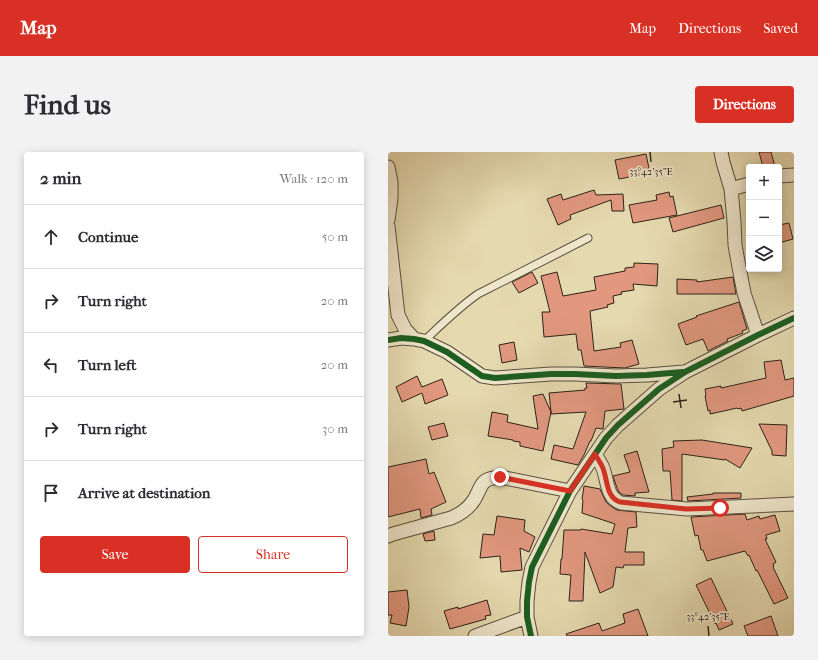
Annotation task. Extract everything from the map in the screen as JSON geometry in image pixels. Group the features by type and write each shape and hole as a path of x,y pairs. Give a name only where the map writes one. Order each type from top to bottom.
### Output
{"street":[{"path":"721,152 731,189 735,245 744,293 758,335"},
{"path":"388,168 391,182 391,198 388,220"},
{"path":"782,176 794,175"},
{"path":"731,189 746,185"},
{"path":"388,226 398,315 405,329 419,340 447,352 482,376 495,378 550,374 575,374 647,376 686,372"},
{"path":"531,636 527,601 532,566 570,491 606,438 618,425 659,389 686,372 794,318"},
{"path":"388,340 401,338 419,340"},
{"path":"595,454 602,465 611,495 615,501 686,509 794,504"},
{"path":"388,536 451,518 464,512 470,506 483,482 493,477 500,477 570,491"},
{"path":"475,636 528,617"}],"lane":[{"path":"419,340 478,294 588,238"}],"building":[{"path":"759,152 771,152 774,164 762,164"},
{"path":"646,154 650,173 619,179 615,160"},
{"path":"594,190 596,195 623,194 624,211 612,211 611,200 570,215 571,219 558,225 547,199 561,194 563,200"},
{"path":"669,192 670,197 673,196 677,215 633,223 629,205 657,200 656,195"},
{"path":"721,205 724,218 673,232 669,218"},
{"path":"789,223 793,239 782,242 782,224"},
{"path":"634,263 658,264 657,286 633,284 634,290 621,292 622,294 613,296 614,303 607,305 608,307 590,311 594,351 621,347 620,343 632,340 639,364 625,368 584,366 581,350 578,350 576,334 544,337 542,312 550,312 541,276 557,272 563,296 596,290 594,277 625,271 625,268 634,267"},
{"path":"532,272 538,283 519,293 512,282"},
{"path":"733,277 736,294 677,294 677,279 697,280 697,282"},
{"path":"739,302 747,329 742,331 743,333 727,339 728,341 708,351 703,339 686,345 678,324 697,317 696,316"},
{"path":"514,342 517,360 502,363 499,345"},
{"path":"781,360 785,380 794,378 794,396 742,411 741,408 737,408 710,414 705,396 705,389 721,386 721,388 766,378 764,362"},
{"path":"417,376 422,387 442,379 448,395 425,404 422,393 402,402 396,387"},
{"path":"586,383 621,384 624,409 605,411 603,429 596,428 578,465 551,459 554,445 573,449 586,412 551,414 549,393 585,390 585,388 587,388"},
{"path":"543,394 551,412 543,451 520,446 520,442 513,440 488,436 492,412 508,415 507,422 538,429 533,396"},
{"path":"444,423 448,436 432,440 428,427"},
{"path":"759,424 787,425 786,456 772,455 772,451"},
{"path":"702,440 752,448 740,468 725,459 682,454 682,501 672,500 670,471 663,471 662,449 674,447 673,441"},
{"path":"637,451 649,492 635,493 635,496 623,495 619,492 613,476 630,472 624,455"},
{"path":"426,459 429,474 434,472 446,502 431,509 432,515 421,518 420,509 388,517 388,467"},
{"path":"584,486 600,489 606,502 617,510 636,512 637,527 628,528 625,552 644,552 644,565 624,565 623,568 616,567 613,587 600,593 585,552 583,601 569,601 571,575 560,574 564,530 581,529 612,534 615,524 582,513"},
{"path":"713,493 741,493 741,498 688,501 687,497"},
{"path":"745,514 747,520 759,516 760,519 775,515 780,531 766,535 767,539 765,539 776,562 773,564 773,567 788,598 774,604 749,555 748,556 745,551 707,561 703,550 701,550 698,535 695,536 691,517"},
{"path":"497,516 525,520 524,531 535,537 529,552 520,548 522,570 501,572 500,556 480,558 483,534 494,535"},
{"path":"434,531 435,540 425,541 423,534"},
{"path":"711,578 733,624 719,630 696,585"},
{"path":"407,590 409,607 406,626 390,623 392,615 388,615 388,592"},
{"path":"487,600 491,615 485,616 486,619 450,629 444,611 458,607 458,609"},
{"path":"638,609 648,636 567,636 566,634 599,623 602,631 625,623 623,614"},
{"path":"771,616 778,636 748,636 744,626"}],"cycle path":[{"path":"531,636 527,617 527,601 532,567 570,491 606,438 618,425 659,389 685,372 794,318"},
{"path":"388,340 401,338 424,341 447,352 482,376 495,378 551,374 616,376 683,372"}],"route":[{"path":"500,477 570,491 595,454 602,465 606,475 608,488 615,501 686,509 720,508"}]}
